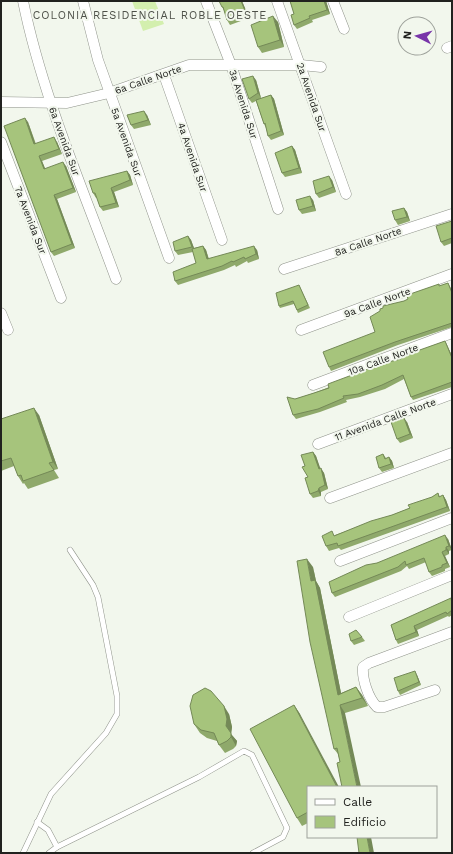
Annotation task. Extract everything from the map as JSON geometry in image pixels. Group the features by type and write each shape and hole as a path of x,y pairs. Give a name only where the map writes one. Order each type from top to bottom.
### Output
{"street":[{"name":"6a Avenida Sur","path":"23,1 29,33 52,104 116,279"},
{"name":"5a Avenida Sur","path":"83,1 98,60 169,258"},
{"name":"3a Avenida Sur","path":"206,1 231,65 278,209"},
{"name":"2a Avenida Sur","path":"277,1 346,194"},
{"path":"333,1 344,28"},
{"name":"6a Calle Norte","path":"1,102 52,104 67,103 164,75 189,65 301,65 321,67"},
{"name":"4a Avenida Sur","path":"164,75 222,240"},
{"name":"7a Avenida Sur","path":"1,142 61,298"},
{"name":"8a Calle Norte","path":"284,270 452,214"},
{"name":"9a Calle Norte","path":"301,330 452,274"},
{"path":"1,313 8,330"},
{"name":"10a Calle Norte","path":"313,385 452,333"},
{"name":"11 Avenida Calle Norte","path":"318,444 452,394"},
{"path":"330,498 452,453"},
{"path":"340,561 452,518"},
{"path":"349,617 452,575"},
{"path":"435,690 384,707 376,707 372,702 362,674 363,667 369,663 452,632"}],"lane":[{"path":"23,853 51,794 106,732 117,714 117,696 98,597 93,586 70,550"},
{"path":"49,853 199,777 244,752 252,755 287,828 283,837 253,853"},
{"path":"37,822 48,830 57,848"}],"green space":[{"path":"132,1 155,1 164,24 143,31"}],"building":[{"path":"219,1 241,1 246,13 227,20 223,7"},
{"path":"290,1 324,1 327,10 309,16 310,18 294,25 291,15 294,14"},
{"path":"273,16 280,40 258,47 251,25"},
{"path":"253,76 258,93 249,99 242,79"},
{"path":"271,95 281,131 268,136 265,123 264,124 256,100"},
{"path":"144,111 148,120 131,125 127,115"},
{"path":"25,118 34,144 54,137 59,149 39,156 44,169 63,162 73,188 54,195 72,244 51,252 4,126"},
{"path":"292,146 299,168 282,173 275,153"},
{"path":"127,171 130,180 111,188 116,203 100,207 89,181"},
{"path":"329,176 333,187 316,194 313,181"},
{"path":"310,196 313,206 299,210 296,200"},
{"path":"404,208 407,217 395,220 392,211"},
{"path":"452,221 452,238 441,242 436,226"},
{"path":"188,236 192,247 175,251 173,242"},
{"path":"203,246 207,259 254,246 256,254 245,259 244,257 222,266 175,281 173,272 196,263 192,249"},
{"path":"448,283 452,293 452,323 395,342 329,367 323,352 375,332 370,317 380,311 383,306 404,301 408,299 407,296 413,293 439,284 439,286"},
{"path":"299,285 308,305 297,310 293,301 279,306 276,293"},
{"path":"445,341 452,358 452,382 411,397 403,375 358,394 343,396 344,398 318,409 293,415 287,397 295,399 329,388 328,384 384,363 401,359 400,357"},
{"path":"34,408 53,462 49,463 54,470 23,481 21,475 18,476 11,458 1,461 1,419"},
{"path":"404,418 410,434 397,439 391,422"},
{"path":"313,452 319,469 321,468 325,485 319,488 318,491 310,494 305,478 308,477 302,467 305,466 301,455"},
{"path":"383,454 385,459 389,457 391,464 379,468 376,457"},
{"path":"438,493 439,497 443,495 447,507 338,546 337,543 326,546 322,536 332,531 334,536 371,521 410,508 408,505 432,497"},
{"path":"445,535 449,546 442,552 447,563 442,565 442,567 429,572 424,558 406,565 405,561 398,567 332,593 329,582 366,565 377,563"},
{"path":"307,559 311,581 315,580 338,695 356,687 362,698 340,705 357,786 342,786 337,763 340,762 337,748 334,749 310,642 297,561"},
{"path":"451,598 452,610 447,614 446,612 414,626 416,632 396,640 391,625"},
{"path":"356,630 362,637 351,641 349,634"},
{"path":"415,671 419,682 398,691 394,678"},
{"path":"205,688 211,691 224,706 227,719 226,726 231,733 231,737 227,741 219,745 214,733 201,730 194,724 190,706 193,695"},
{"path":"294,705 336,786 307,786 307,813 297,818 250,729"},
{"path":"357,838 367,838 370,853 359,853"}],"district":[{"name":"COLONIA RESIDENCIAL ROBLE OESTE","path":"150,15"}]}
